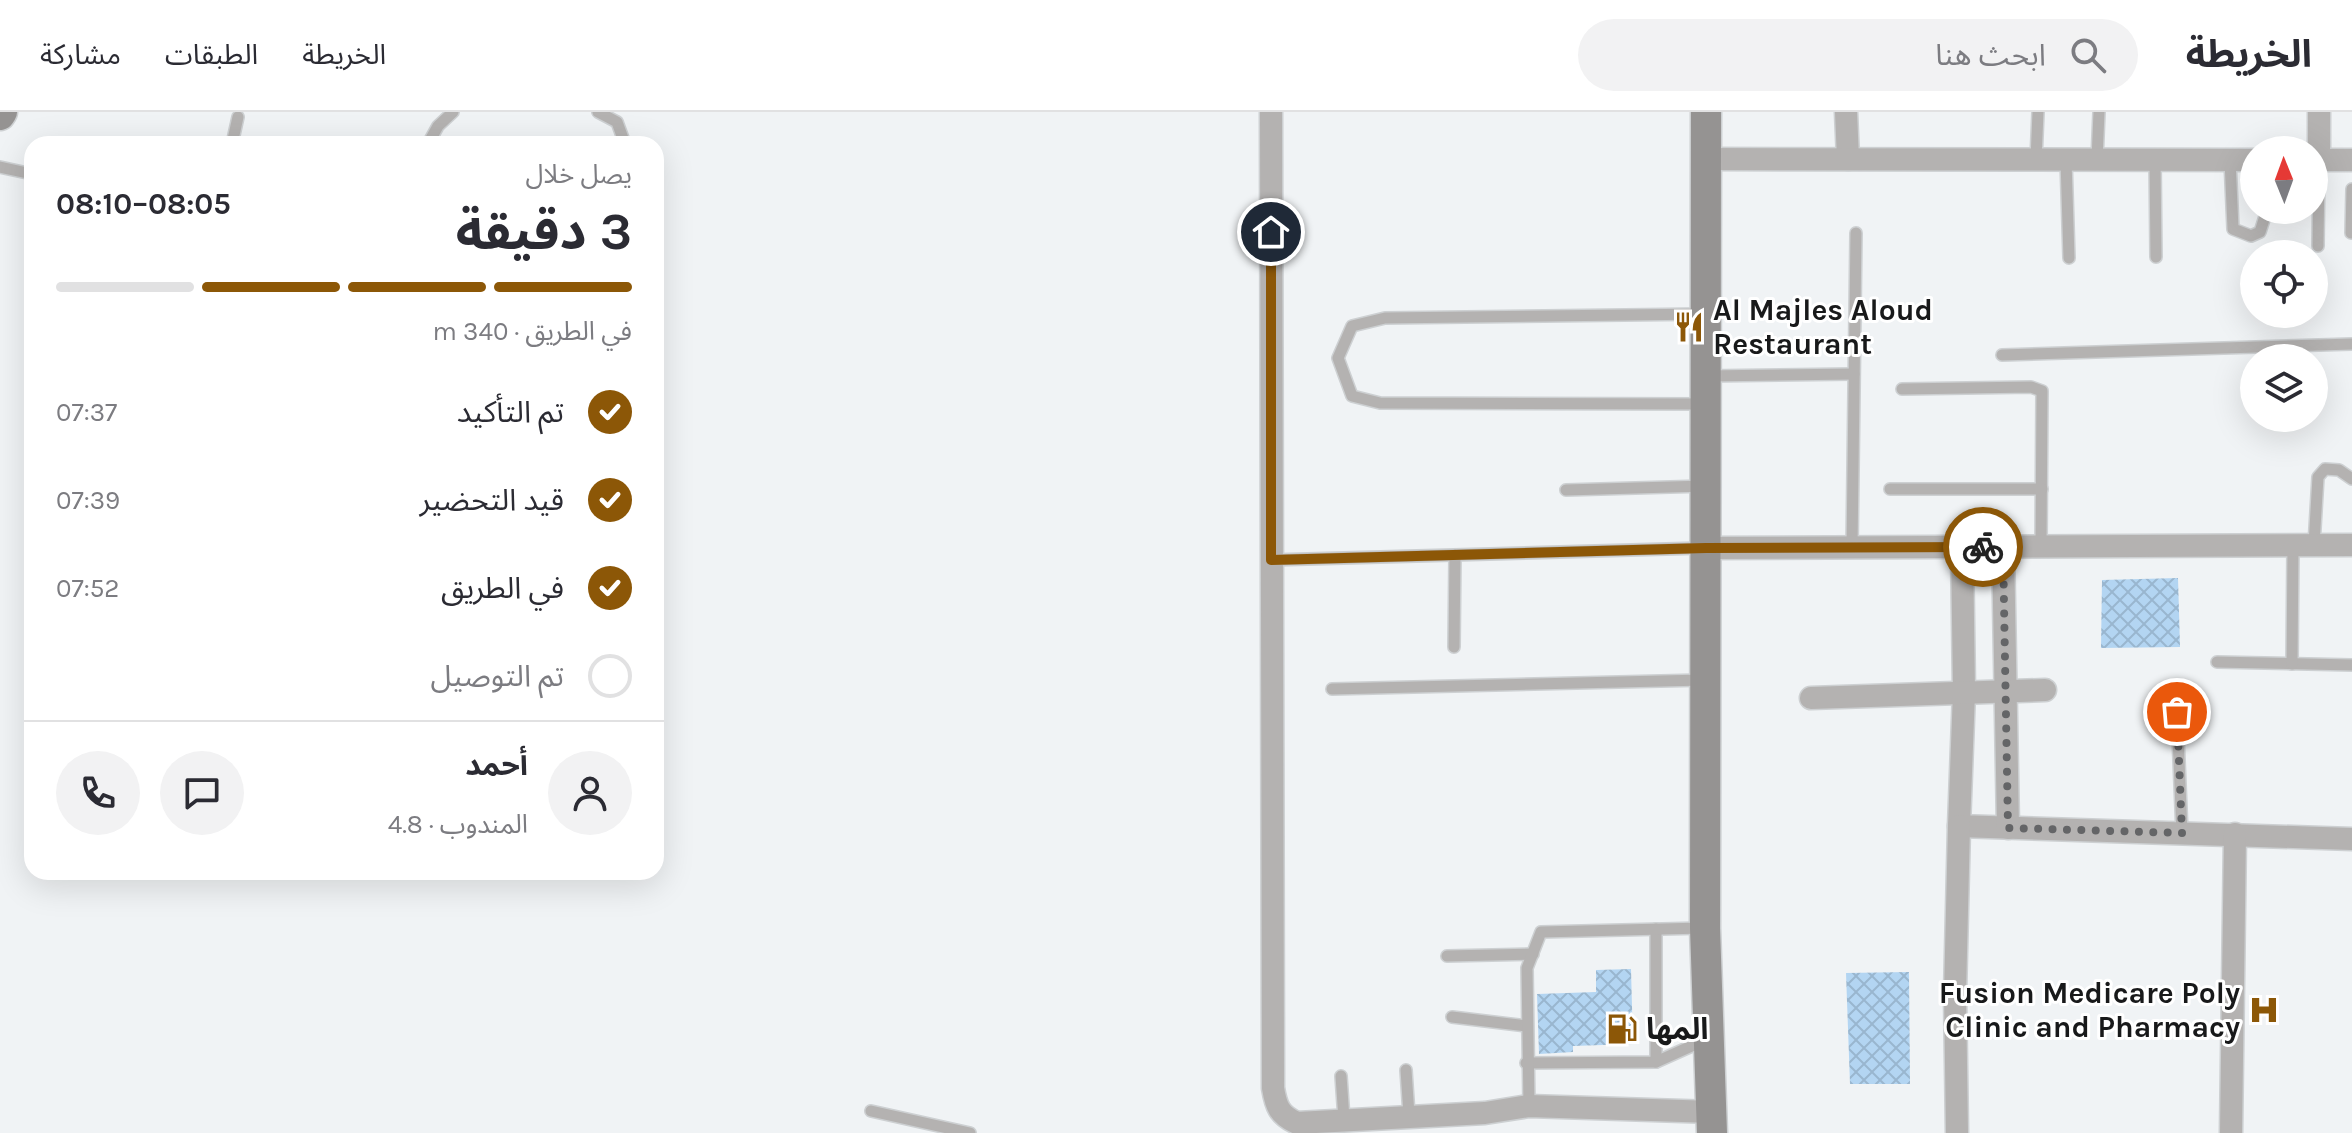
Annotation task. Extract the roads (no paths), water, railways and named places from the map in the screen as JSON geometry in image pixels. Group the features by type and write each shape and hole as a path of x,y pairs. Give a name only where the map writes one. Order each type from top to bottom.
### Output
{"street":[{"path":"1271,112 1273,1088 1283,1117 1291,1128 1344,1119 1397,1121 1529,1106 1712,1122 1705,928 1706,112"},
{"path":"1846,112 1848,159"},
{"path":"2318,136 2319,112"},
{"path":"1706,159 2240,160"},
{"path":"2328,160 2352,160"},
{"path":"1706,548 2352,545"},
{"path":"1957,1133 1955,994 1964,692 1962,547"},
{"path":"2003,547 2008,828"},
{"path":"1811,698 2045,690"},
{"path":"1959,826 2352,839"},
{"path":"2231,1133 2235,834"},
{"path":"1467,1133 1485,1113"}],"lane":[{"path":"432,136 453,112"},
{"path":"598,112 617,122 622,136"},
{"path":"2036,160 2038,112"},
{"path":"2097,160 2099,112"},
{"path":"234,136 238,117"},
{"path":"2066,160 2069,258"},
{"path":"2155,160 2156,257"},
{"path":"2230,160 2233,229 2251,236 2260,232 2263,224"},
{"path":"0,167 24,172"},
{"path":"2351,233 2352,189"},
{"path":"1852,548 1856,233"},
{"path":"1706,314 1385,318 1352,326 1338,358 1352,396 1380,403 1706,390 1854,374"},
{"path":"2002,355 2352,344"},
{"path":"1902,389 2031,387 2042,391 2041,547"},
{"path":"2292,664 2304,545 2318,477 2325,469 2339,470 2352,479"},
{"path":"1566,490 1706,486"},
{"path":"1890,489 2042,489"},
{"path":"1271,560 1706,548"},
{"path":"1454,647 1455,555"},
{"path":"2217,662 2352,665"},
{"path":"1332,689 1706,680"},
{"path":"2177,712 2182,833"},
{"path":"1529,1106 1527,968 1541,932 1705,928"},
{"path":"1656,929 1656,1062"},
{"path":"1447,956 1533,954"},
{"path":"1452,1017 1527,1026"},
{"path":"1526,1063 1656,1062 1710,1038"},
{"path":"1397,1121 1406,1070"},
{"path":"1341,1076 1344,1119"},
{"path":"871,1111 970,1133"}],"place":[{"name":"Al Majles Aloud Restaurant","path":"1689,327"},
{"name":"Fusion Medicare Poly Clinic and Pharmacy","path":"2264,1010"},
{"name":"المه‍ا","path":"1622,1029"}]}
